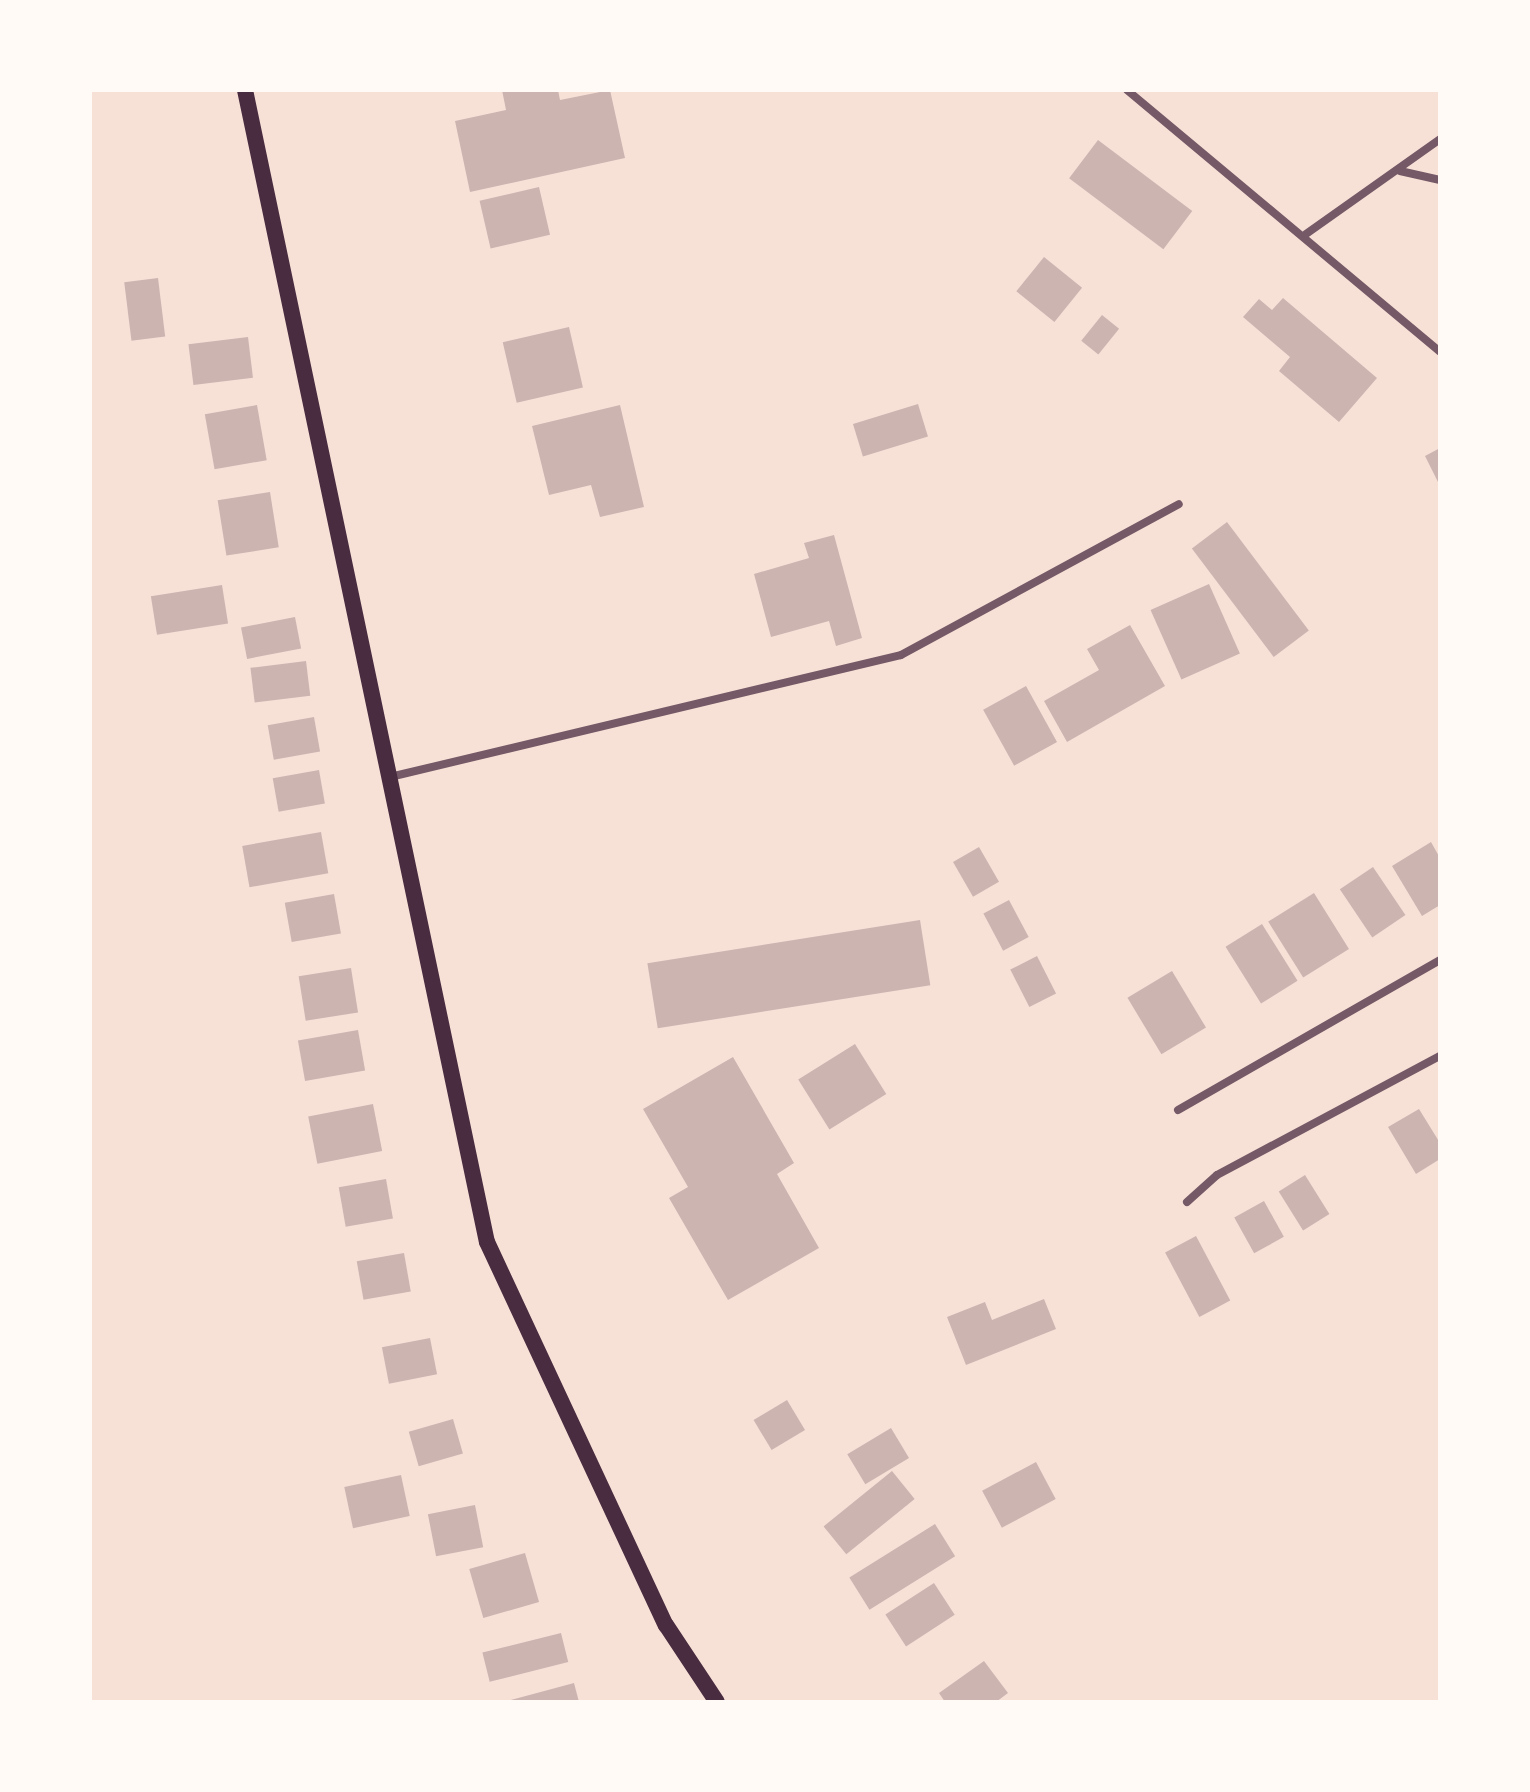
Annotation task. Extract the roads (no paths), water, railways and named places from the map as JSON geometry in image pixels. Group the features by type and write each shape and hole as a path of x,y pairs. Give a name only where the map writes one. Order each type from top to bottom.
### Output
{"main road":[{"path":"245,90 487,1242 666,1625 717,1702"}],"street":[{"path":"1127,90 1306,234 1440,352"},
{"path":"1306,234 1400,171 1440,139"},
{"path":"1400,171 1440,180"},
{"path":"390,777 901,655 1179,504"},
{"path":"1178,1110 1440,960"},
{"path":"1187,1202 1217,1175 1440,1056"}]}
